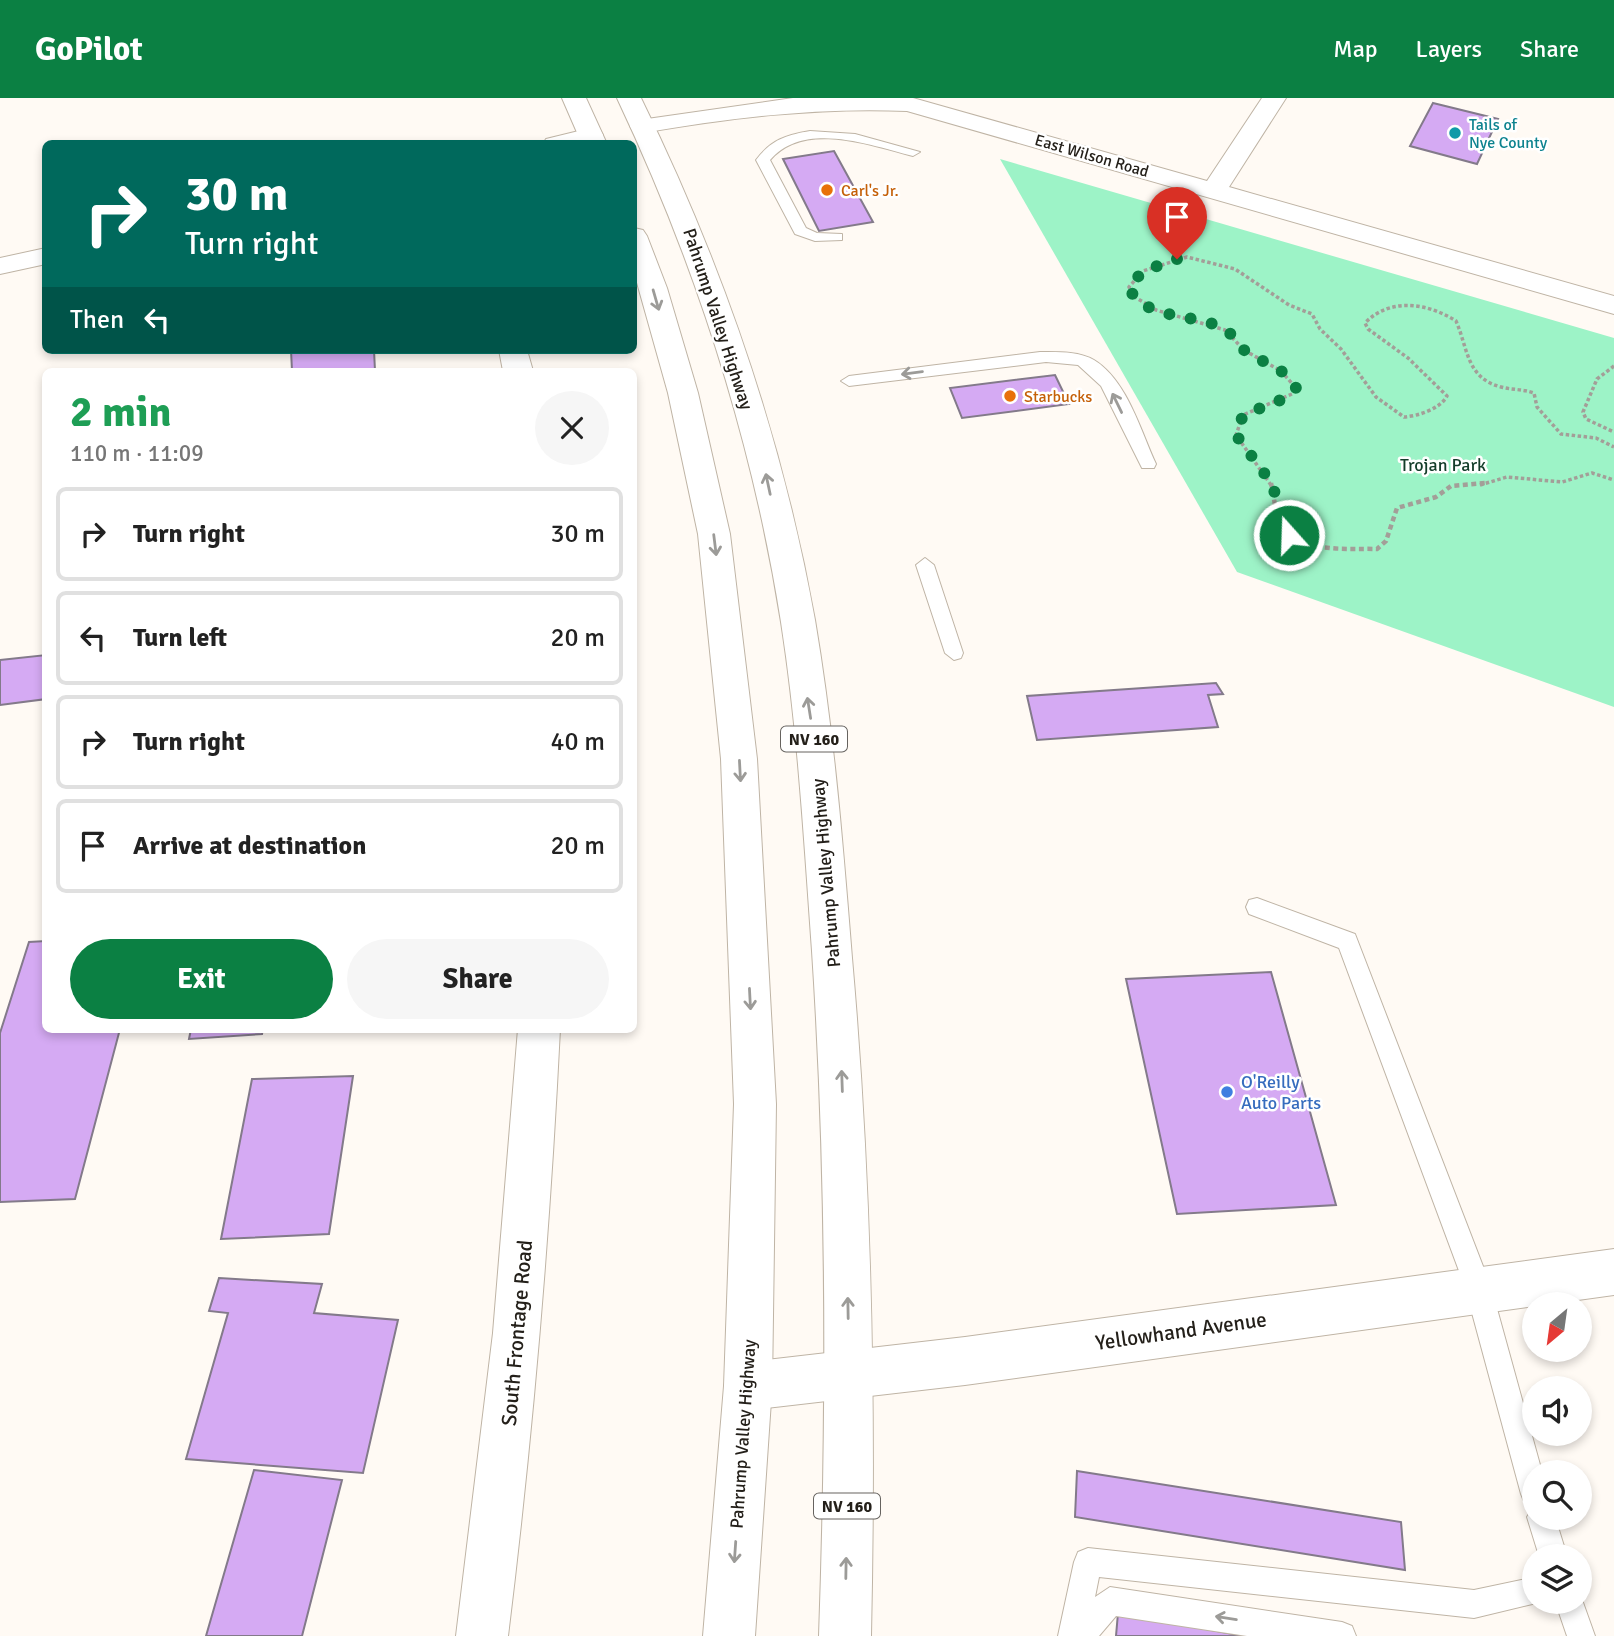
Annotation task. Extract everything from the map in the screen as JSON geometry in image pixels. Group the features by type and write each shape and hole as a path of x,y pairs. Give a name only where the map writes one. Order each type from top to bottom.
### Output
{"main road":[{"path":"574,98 593,139 630,122"},
{"path":"1214,190 1274,98"},
{"name":"East Wilson Road","path":"630,122 807,99 883,101 943,113 1614,305"},
{"path":"603,103 624,124 630,122"},
{"name":"Pahrump Valley Highway","path":"630,122 698,250 728,339 764,463 792,598 815,743 841,1050 848,1377 845,1636"},
{"path":"637,172 673,248 728,339"},
{"name":"Pahrump Valley Highway","path":"637,244 653,288 683,393 714,534 739,759 755,1104 748,1386 729,1636"},
{"path":"0,266 42,257"},
{"name":"South Frontage Road","path":"482,1636 502,1490 527,1234 539,1033"},
{"name":"Yellowhand Avenue","path":"748,1386 974,1362 1478,1287 1614,1272"}],"lane":[{"path":"837,237 816,237 800,231 763,160 768,149 783,142 840,135 864,138 913,152"},
{"path":"849,381 1040,357 1068,358 1088,364 1105,378 1147,464"},
{"path":"925,565 954,653"},
{"path":"1256,907 1347,941 1478,1287 1526,1460"},
{"path":"1072,1636 1088,1562 1474,1604 1522,1594"},
{"path":"1080,1636 1110,1601 1342,1636"},
{"path":"1573,1614 1581,1636"}],"path":[{"path":"1614,447 1596,438 1561,434 1537,407 1534,393 1501,388 1480,377 1471,370 1456,321 1432,308 1382,308 1365,323 1368,329 1408,358 1447,396 1444,402 1428,407 1421,414 1404,417 1376,397 1341,349 1320,329 1312,314 1289,305 1235,269 1187,257 1143,271 1129,287 1132,295 1154,309 1220,326 1230,332 1248,353 1274,366 1293,382 1296,388 1292,394 1243,415 1236,435 1270,479 1281,524 1298,541 1329,548 1377,549 1386,541 1397,508 1436,497 1451,486 1479,485 1507,477 1562,482 1586,473 1614,480"},
{"path":"1614,366 1603,371 1592,383 1583,412 1587,419 1614,432"}],"green space":[{"name":"Trojan Park","path":"1000,159 1614,338 1614,707 1237,572"}],"building":[{"name":"Tails of Nye County","path":"1433,103 1498,119 1477,164 1410,146"},
{"name":"Carl's Jr.","path":"834,151 873,222 819,231 783,159"},
{"path":"291,354 374,354 375,368 292,368"},
{"name":"Starbucks","path":"1055,375 1069,404 962,418 950,388"},
{"path":"42,655 42,700 0,705 0,660"},
{"path":"1216,683 1223,694 1208,695 1218,727 1037,740 1027,696"},
{"path":"42,941 42,1033 119,1033 75,1199 0,1202 0,1033 29,942"},
{"name":"O'Reilly Auto Parts","path":"1271,972 1336,1205 1177,1214 1126,979"},
{"path":"190,1033 262,1033 262,1034 189,1039"},
{"path":"353,1076 329,1234 221,1239 252,1079"},
{"path":"219,1278 322,1284 314,1313 398,1320 363,1473 186,1459 228,1313 209,1311"},
{"path":"254,1470 342,1480 302,1636 206,1636"},
{"path":"1077,1471 1401,1522 1405,1570 1075,1517"},
{"path":"1118,1613 1244,1636 1116,1636"}],"place":[{"name":"Tails of Nye County","path":"1455,133"},
{"name":"Carl's Jr.","path":"827,190"},
{"name":"Starbucks","path":"1010,396"},
{"name":"O'Reilly Auto Parts","path":"1227,1092"}],"route":[{"path":"1177,259 1143,271 1131,282 1129,287 1132,295 1162,312 1220,326 1236,337 1248,353 1282,371 1296,388 1288,397 1243,415 1236,435 1270,479 1281,524 1289,535"}]}
